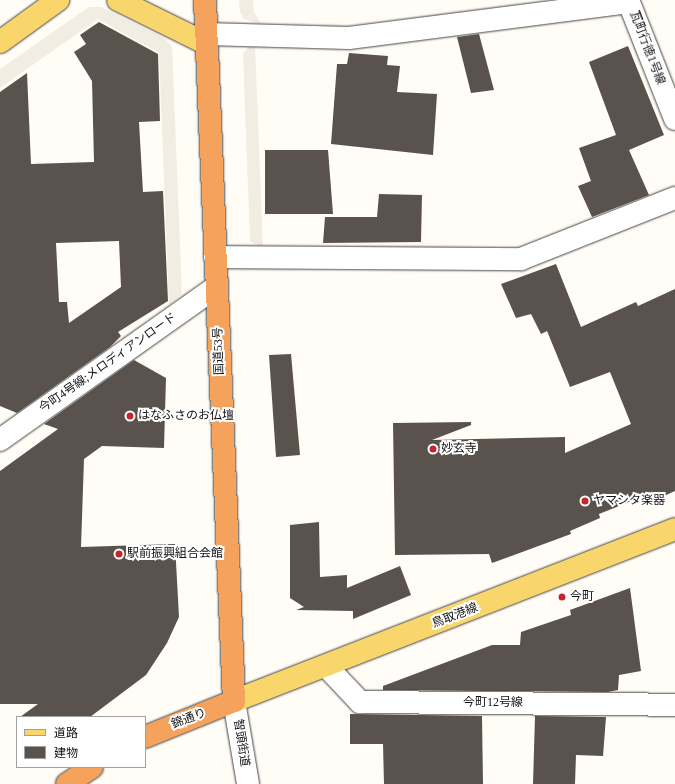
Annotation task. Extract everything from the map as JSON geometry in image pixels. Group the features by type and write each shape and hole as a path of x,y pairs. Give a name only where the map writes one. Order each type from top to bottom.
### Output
{"highway":[{"name":"国道53号","path":"205,0 234,702"},
{"name":"錦通り","path":"146,737 234,702"},
{"path":"67,784 91,768"}],"main road":[{"path":"0,42 58,0"},
{"path":"118,0 206,39"},
{"name":"鳥取港線","path":"234,702 675,529"}],"street":[{"path":"206,39 349,38 629,1"},
{"name":"瓦町行徳1号線","path":"629,1 675,119"},
{"path":"215,257 521,258 675,198"},
{"name":"今町4号線;メロディアンロード","path":"0,440 216,287"},
{"name":"今町12号線","path":"326,666 360,702 675,705"},
{"name":"智頭街道","path":"234,702 248,784"}],"shaded area":[{"path":"239,0 253,0 254,12 261,24 244,19 240,12"},
{"path":"89,7 101,7 164,38 172,46 182,294 169,305 159,53 98,19 0,88 0,69"},
{"path":"255,46 263,248 250,241 243,53 249,47"}],"building":[{"path":"99,22 158,54 160,121 139,122 143,192 163,191 168,301 118,332 121,336 110,347 17,413 0,406 0,92 27,73 31,164 94,162 92,81 74,52 86,44 80,35","holes":["119,241 121,287 69,323 67,302 59,302 56,243"]},
{"path":"479,34 494,90 471,93 457,37"},
{"path":"628,46 664,135 629,150 649,195 592,217 578,186 591,181 579,148 616,135 589,62"},
{"path":"349,53 388,56 387,65 400,66 397,92 437,94 433,155 331,144 337,64 347,64"},
{"path":"265,150 328,150 333,214 265,214"},
{"path":"379,194 422,195 421,242 323,243 325,217 377,217"},
{"path":"556,264 581,327 636,302 638,306 675,289 675,491 655,500 652,493 599,514 600,518 570,531 571,534 492,563 489,554 395,555 393,423 471,422 471,425 432,440 565,437 565,453 631,424 610,372 570,387 547,331 541,334 531,314 516,318 501,284"},
{"path":"291,354 300,455 276,457 269,355"},
{"path":"134,360 166,378 164,448 102,446 84,459 81,547 175,544 179,617 167,643 146,675 91,716 21,716 38,704 0,704 0,471 58,429 44,424"},
{"path":"319,522 320,577 347,575 347,588 400,566 411,595 353,619 353,611 296,610 304,607 290,598 290,525"},
{"path":"630,588 641,671 619,675 618,690 608,692 383,690 383,686 492,645 520,645 521,632 571,615 570,610"},
{"path":"350,714 482,716 483,784 384,784 383,744 350,744"},
{"path":"535,716 606,717 603,756 576,755 575,784 533,784"}],"place":[{"name":"はなふさのお仏壇","path":"130,416"},
{"name":"妙玄寺","path":"433,449"},
{"name":"ヤマシタ楽器","path":"585,501"},
{"name":"駅前振興組合会館","path":"119,554"},
{"name":"今町","path":"562,597"}]}
